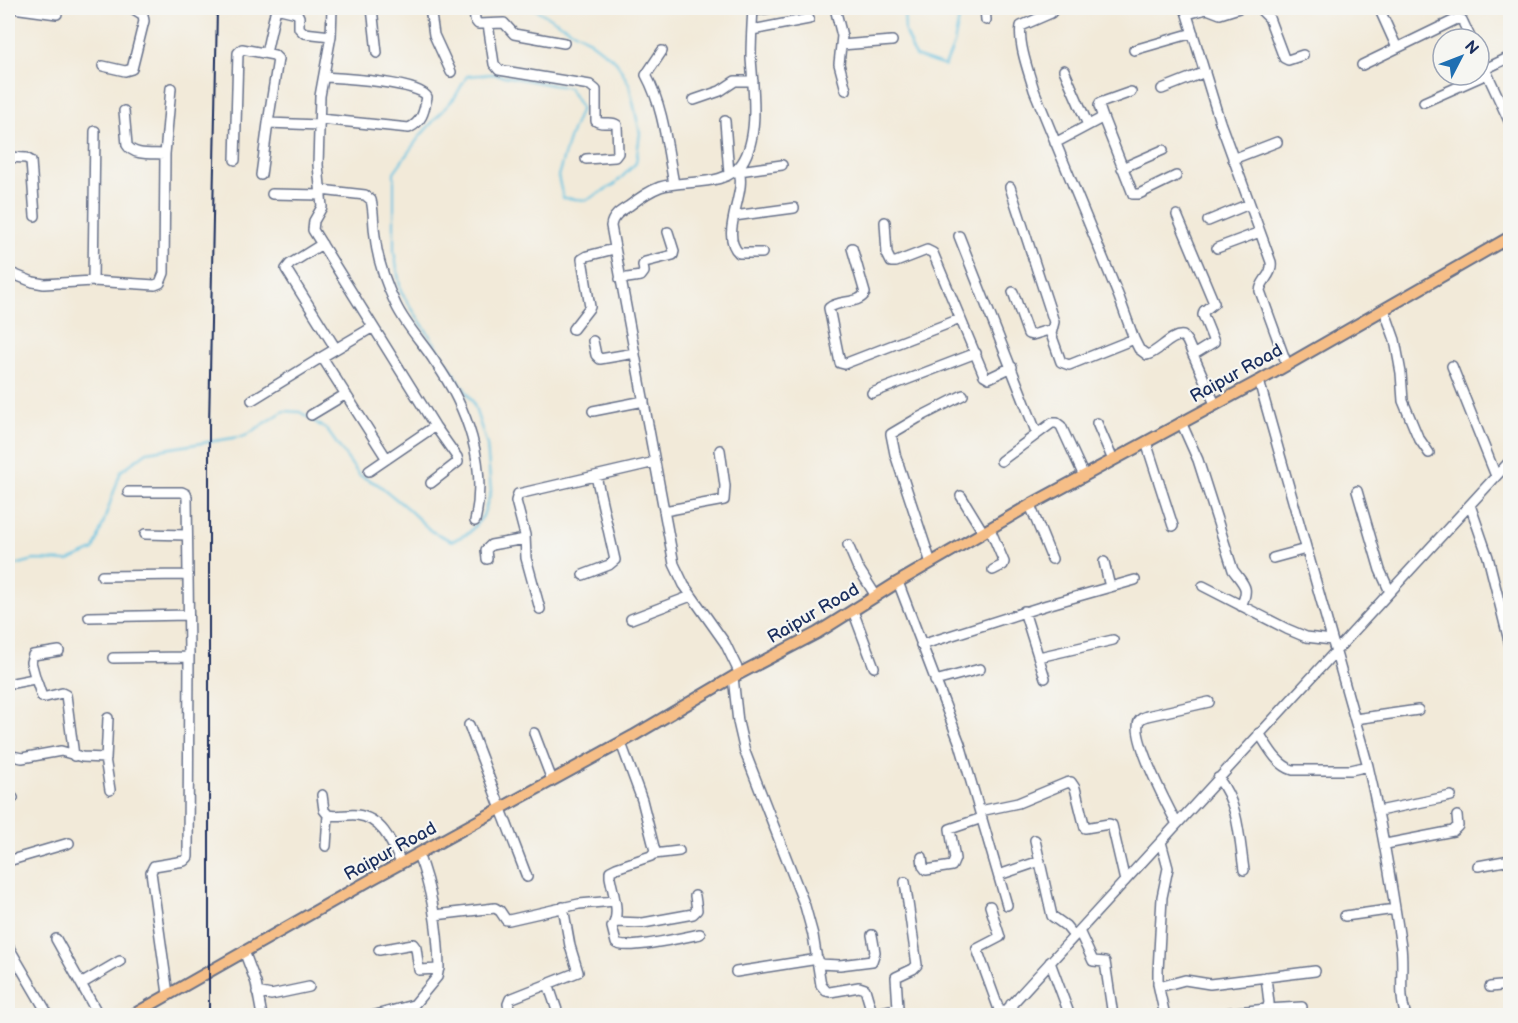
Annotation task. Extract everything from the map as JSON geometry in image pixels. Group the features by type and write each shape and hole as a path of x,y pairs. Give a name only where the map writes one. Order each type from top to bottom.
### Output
{"main road":[{"name":"Raipur Road","path":"131,1016 401,863 817,633 898,582 1030,505 1287,365 1510,237"}],"street":[{"path":"13,8 57,14"},
{"path":"103,66 125,71 132,69 144,21 143,15 132,8"},
{"path":"266,53 276,8 297,13 301,31 331,36"},
{"path":"332,8 331,36 319,122 318,165 322,209 313,224 313,230 458,459 456,464 431,483"},
{"path":"372,8 377,53"},
{"path":"430,8 434,35 451,72"},
{"path":"474,8 476,23 504,23 507,24 511,33 564,43"},
{"path":"735,171 745,158 754,115 753,9 770,8"},
{"path":"835,8 840,27 839,64 846,90"},
{"path":"985,8 986,20"},
{"path":"1055,8 1052,12 1024,24 1020,29 1026,60 1034,90 1138,349 1147,355 1154,353 1177,336 1187,340 1215,404"},
{"path":"1239,8 1220,14 1207,9 1186,11 1233,159 1272,266 1261,286 1260,294 1287,365"},
{"path":"1259,8 1269,18 1284,58 1288,60 1303,55"},
{"path":"1379,8 1397,48"},
{"path":"1440,27 1459,18 1466,27"},
{"path":"752,30 808,19"},
{"path":"488,24 496,68 505,72 590,85 596,90 596,121 617,125 618,153 615,157 586,159"},
{"path":"1362,65 1431,32"},
{"path":"1134,50 1193,33"},
{"path":"841,45 892,40"},
{"path":"235,160 238,53 242,50 266,53 276,57 278,63 261,176"},
{"path":"662,51 646,75 652,85 661,114 674,184"},
{"path":"1491,69 1510,57"},
{"path":"1064,70 1088,125"},
{"path":"1162,89 1205,72"},
{"path":"268,123 319,122 409,128 420,122 423,117 427,97 422,90 370,80 324,77"},
{"path":"694,100 720,91 735,81 753,81"},
{"path":"1491,83 1510,123"},
{"path":"1424,102 1455,87"},
{"path":"8,272 44,284 93,281 155,285 163,278 165,154 171,88"},
{"path":"1131,92 1100,103 1099,106 1134,195 1176,176"},
{"path":"124,111 129,150 165,154"},
{"path":"1055,143 1100,119 1102,115"},
{"path":"725,121 735,171 741,178 734,216 733,242 739,253 762,253"},
{"path":"93,281 95,131"},
{"path":"1233,159 1277,142"},
{"path":"1122,168 1163,150"},
{"path":"8,157 26,158 31,161 35,216"},
{"path":"782,165 735,171 710,180 654,189 612,219 614,249 676,570 691,596 725,643 736,676 738,722 745,752 805,906 824,989 830,992 859,987 865,989 873,1015 898,1008 896,977 913,969 916,965 905,882"},
{"path":"1010,187 1054,322 1051,334 1061,362 1066,366 1134,339"},
{"path":"272,195 321,192 365,195 371,200 378,254 396,305 437,364 456,398 471,433 479,476 476,521"},
{"path":"1208,221 1249,204"},
{"path":"734,216 794,208"},
{"path":"1177,215 1214,301 1203,315 1214,340 1211,345 1193,355"},
{"path":"885,222 889,260 896,262 927,250 932,252 987,378 1012,367"},
{"path":"620,279 641,276 645,262 673,255 674,251 668,232"},
{"path":"1217,248 1260,232"},
{"path":"959,236 1037,434"},
{"path":"322,244 290,264 286,269 336,349"},
{"path":"852,248 865,293 860,298 829,308 840,363 844,364 960,319"},
{"path":"573,329 590,308 582,259 614,249"},
{"path":"1013,292 1028,334 1052,329"},
{"path":"1384,309 1395,339 1403,400 1418,437 1429,453"},
{"path":"252,400 373,327"},
{"path":"593,341 596,355 600,359 635,353"},
{"path":"872,393 976,354"},
{"path":"322,357 387,459"},
{"path":"1452,366 1496,476"},
{"path":"1258,381 1336,651 1379,811 1386,844 1402,962 1402,1001 1406,1016"},
{"path":"311,415 346,394"},
{"path":"931,563 895,454 891,434 963,395"},
{"path":"593,411 644,401"},
{"path":"1181,422 1198,460 1233,570 1245,585 1246,595 1241,606"},
{"path":"1001,461 1052,423 1059,423 1084,476"},
{"path":"1097,423 1113,460"},
{"path":"369,471 435,426"},
{"path":"1146,442 1173,526"},
{"path":"664,511 724,500 726,493 720,450"},
{"path":"990,906 1000,937 976,949 1001,1015 1510,460"},
{"path":"540,609 526,558 525,539 516,501 518,494 655,462"},
{"path":"583,575 609,565 615,560 596,476"},
{"path":"1357,491 1382,577 1390,592"},
{"path":"128,492 185,493 187,497 188,857 184,861 154,866 151,872 168,994"},
{"path":"961,496 987,530 1005,564 993,570"},
{"path":"1030,505 1052,559"},
{"path":"1470,505 1507,618 1510,645"},
{"path":"145,534 186,535"},
{"path":"487,559 486,550 490,545 525,539"},
{"path":"848,545 857,566 876,596"},
{"path":"1273,558 1306,549"},
{"path":"1104,562 1110,587"},
{"path":"102,576 187,575"},
{"path":"921,645 1024,611 1135,580"},
{"path":"898,582 960,744 1007,905"},
{"path":"1203,586 1299,634 1332,640"},
{"path":"631,619 691,596"},
{"path":"853,611 874,667"},
{"path":"1024,611 1045,678"},
{"path":"89,617 188,615"},
{"path":"1039,657 1113,640"},
{"path":"59,651 33,655 32,662 42,697 62,693 67,698 74,756"},
{"path":"113,657 189,657"},
{"path":"935,681 980,669"},
{"path":"8,684 36,680"},
{"path":"1177,824 1155,782 1142,745 1138,724 1147,716 1209,702"},
{"path":"1355,719 1418,710"},
{"path":"108,718 106,759 110,790"},
{"path":"469,725 527,877"},
{"path":"534,733 552,780"},
{"path":"1259,733 1281,763 1293,770 1354,770 1368,766"},
{"path":"621,743 642,800 654,854"},
{"path":"8,755 22,758 61,752 74,756 106,759"},
{"path":"1218,778 1235,808 1244,870"},
{"path":"922,857 926,870 952,866 955,859 950,829 981,814 1018,803 1071,782 1075,788 1085,828 1112,825 1125,881"},
{"path":"322,795 324,810 328,815 326,846"},
{"path":"1379,811 1451,796"},
{"path":"328,815 355,814 374,822 387,834 401,863"},
{"path":"1386,844 1453,831 1458,826 1457,816"},
{"path":"1035,840 1052,916 1076,934 1093,961 1105,962 1113,1016"},
{"path":"1161,842 1168,872 1161,908 1158,970 1159,987 1166,1016"},
{"path":"8,861 69,843"},
{"path":"679,851 654,854 610,872 617,913 612,930 618,946 646,944 700,934"},
{"path":"372,1016 413,1005 436,977 439,969 435,915 429,885 418,854"},
{"path":"1478,867 1510,860"},
{"path":"999,875 1040,861"},
{"path":"616,922 643,923 693,914 696,910 695,896"},
{"path":"435,915 495,908 506,920 509,920 590,902 615,901"},
{"path":"513,1016 508,1004 510,999 578,972 570,946 563,907"},
{"path":"1345,916 1395,909"},
{"path":"736,972 818,961 840,965 872,960 875,956 872,934"},
{"path":"56,939 99,1016"},
{"path":"379,950 413,944 416,948 419,970 439,969"},
{"path":"8,946 49,1016"},
{"path":"244,951 262,1016"},
{"path":"81,984 120,961"},
{"path":"1050,962 1070,1016"},
{"path":"1159,987 1185,980 1210,984 1315,971"},
{"path":"1266,977 1269,1003 1267,1009"},
{"path":"548,984 559,1016"},
{"path":"1490,987 1510,985"},
{"path":"257,992 271,995 309,987"},
{"path":"1011,1004 1017,1016"},
{"path":"413,1005 413,1016"},
{"path":"1206,1015 1302,1007"}],"waterway":[{"path":"8,567 34,560 68,561 94,550 121,471 147,452 245,436 284,411 300,412 327,430 359,475 379,485 431,531 452,541 469,533 483,516 491,492 487,445 473,402 401,292 394,251 394,172 420,136 455,97 467,76 493,74 569,88 581,108 558,176 563,198 587,200 614,185 636,163 640,133 629,84 616,61 587,39 533,8"},
{"path":"904,8 905,32 915,56 945,66 954,44 961,8"}],"railway":[{"path":"209,1016 209,427 217,8"}]}
